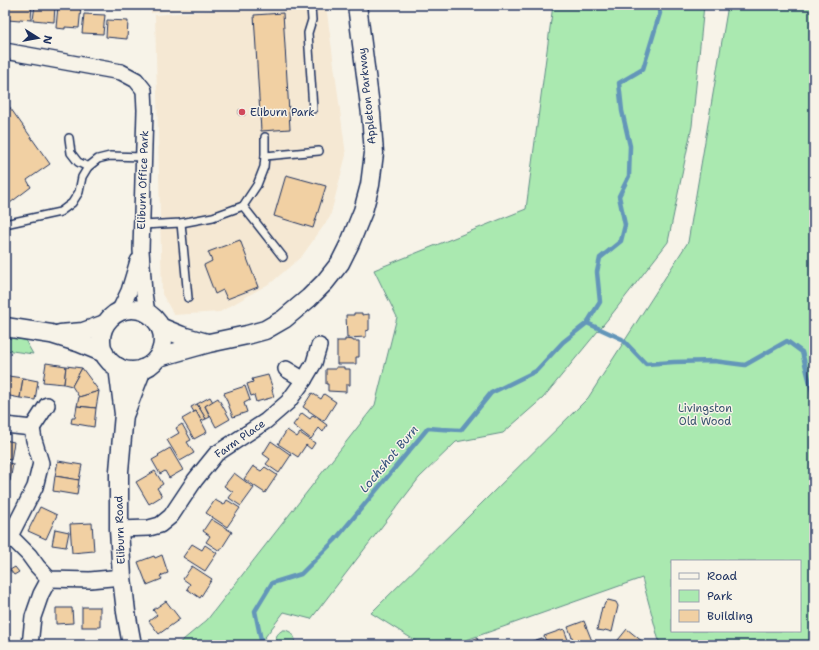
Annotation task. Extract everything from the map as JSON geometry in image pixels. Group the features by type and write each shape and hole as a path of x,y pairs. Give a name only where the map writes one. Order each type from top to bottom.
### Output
{"street":[{"name":"Appleton Parkway","path":"142,369 149,366 159,357 210,343 247,336 265,330 284,319 309,298 325,282 340,263 350,243 362,211 370,185 374,153 371,114 357,5"},
{"name":"Eliburn Office Park","path":"5,51 121,72 136,80 144,90 145,110 141,250 147,313"},
{"name":"Eliburn Office Park","path":"119,312 129,291 141,250"},
{"path":"142,369 130,371 118,368 112,364 104,353 101,338 105,324 111,317 119,312 128,309 138,309 147,313"},
{"name":"Appleton Parkway","path":"147,313 155,319 160,327 182,336 210,343"},
{"path":"51,334 83,332 105,324"},
{"path":"5,327 51,334 80,343 104,353"},
{"path":"159,357 163,336 160,327"},
{"name":"Farm Place","path":"119,529 149,528 160,525 171,516 195,480 216,454 266,421 288,402 314,363 319,346"},
{"name":"Eliburn Road","path":"118,368 124,414 119,471 119,529 122,577 132,645"},
{"name":"Eliburn Road","path":"124,414 142,369"},
{"path":"286,369 304,380"},
{"path":"47,405 32,428 41,463 34,487 8,535 29,554 37,566 49,579 90,580 122,577"},
{"path":"5,425 32,428"},
{"path":"30,645 33,617 41,594 49,579"}],"lane":[{"path":"310,5 312,20 308,33 313,109"},
{"path":"142,225 181,223 213,217 243,206 257,185 264,167 264,137"},
{"path":"69,138 71,153 78,162 88,167"},
{"path":"265,156 319,151"},
{"path":"5,224 60,212 66,208 72,203 79,192 82,177 88,167 98,159 110,156 144,157"},
{"path":"243,206 283,257"},
{"path":"181,223 188,298"}],"shaded area":[{"path":"151,5 247,5 151,13"},
{"path":"269,5 326,5 346,155 330,217 302,256 272,282 220,312 174,315 162,294 155,15"}],"green space":[{"path":"553,5 704,5 692,126 668,242 612,314 543,398 503,433 456,442 419,478 311,619 284,612 259,645 177,645 207,620 375,405 397,317 374,270 526,209"},
{"name":"Livingston Old Wood","path":"728,5 814,5 814,645 660,645 642,578 452,645 422,645 371,613 588,398 688,242"},
{"path":"5,337 25,340 33,354 5,350"},
{"path":"283,630 292,633 295,639 293,645 277,645 277,636"}],"building":[{"path":"5,5 8,5 6,19 5,19"},
{"path":"10,5 32,5 31,20 8,20"},
{"path":"35,5 55,5 54,22 33,20"},
{"path":"58,5 81,7 79,28 56,28"},
{"path":"283,13 290,129 261,131 254,15"},
{"path":"84,14 105,15 103,34 82,33"},
{"path":"107,20 128,21 127,39 106,37"},
{"path":"6,102 50,164 27,180 31,187 10,203 5,196"},
{"name":"Eliburn Park","path":"244,109 245,115 239,115 239,110"},
{"path":"286,175 326,186 313,228 274,216"},
{"path":"240,240 258,287 227,299 223,290 215,294 204,265 212,261 208,252"},
{"path":"354,313 362,313 362,315 369,314 369,330 366,331 366,337 347,338 346,315 354,315"},
{"path":"345,339 359,341 359,357 356,357 356,364 337,364 337,341 345,341"},
{"path":"46,363 66,366 64,384 43,382"},
{"path":"66,366 82,368 72,386 64,384"},
{"path":"336,367 350,369 350,385 346,385 346,392 328,391 328,384 326,384 326,369 336,369"},
{"path":"82,368 99,391 79,397 72,386"},
{"path":"268,375 274,397 256,402 254,395 251,396 247,384 253,382 252,379"},
{"path":"8,376 23,378 20,398 5,395"},
{"path":"23,378 38,381 35,400 20,398"},
{"path":"245,386 250,400 244,403 247,412 233,417 224,393"},
{"path":"99,391 96,408 77,406 79,397"},
{"path":"312,393 321,399 324,394 336,402 324,421 303,407"},
{"path":"210,397 213,402 205,406 210,417 206,419 197,404"},
{"path":"218,398 230,419 216,427 205,406"},
{"path":"197,404 206,419 201,421 196,411 194,412 191,407"},
{"path":"77,406 96,408 94,427 71,423 72,418 75,418"},
{"path":"196,411 207,432 194,439 182,419"},
{"path":"302,413 310,419 313,415 327,425 323,432 319,428 311,439 293,425"},
{"path":"182,424 191,440 187,442 194,453 180,461 167,440 179,433 176,428"},
{"path":"287,430 297,437 300,433 315,443 311,449 306,445 298,457 278,444"},
{"path":"5,440 14,442 11,460 5,459"},
{"path":"271,441 291,455 279,473 266,464 270,459 263,454"},
{"path":"170,448 183,470 169,478 165,471 160,474 152,460"},
{"path":"58,461 82,465 79,480 55,476"},
{"path":"5,462 13,464 10,481 5,480"},
{"path":"253,466 261,471 265,467 277,475 265,493 244,479"},
{"path":"155,471 163,484 157,488 162,496 149,504 136,482"},
{"path":"234,473 254,488 241,506 229,498 233,492 224,486"},
{"path":"55,476 79,480 77,495 53,491"},
{"path":"215,500 224,505 227,500 240,508 227,527 206,513"},
{"path":"40,507 57,515 46,539 28,531"},
{"path":"211,519 232,532 220,551 206,542 210,536 203,531"},
{"path":"92,523 94,551 72,553 70,524"},
{"path":"55,529 69,532 66,547 52,545"},
{"path":"192,544 202,550 205,545 217,553 205,571 183,557"},
{"path":"162,555 168,573 160,576 162,579 147,585 138,562 154,556 155,558"},
{"path":"192,566 212,579 200,598 187,589 190,584 183,579"},
{"path":"15,567 19,572 14,575 10,570"},
{"path":"608,600 616,602 618,606 612,632 597,630 602,607 603,608"},
{"path":"166,601 180,619 159,634 149,621 157,615 153,610"},
{"path":"82,607 100,607 100,627 82,627"},
{"path":"56,608 72,608 73,623 56,624"},
{"path":"5,612 9,612 8,629 5,629"},
{"path":"584,621 592,641 586,644 587,645 575,645 568,627"},
{"path":"5,629 8,629 7,645 5,644"},
{"path":"564,629 570,645 547,645 544,636"},
{"path":"627,629 643,642 641,645 614,645"},
{"path":"477,638 480,645 458,645"},
{"path":"542,638 544,645 528,645 527,643"}],"waterway":[{"name":"Lochshot Burn","path":"262,645 255,611 272,583 301,574 335,540 428,428 461,430 491,393 536,371 563,342 587,323 600,302 597,272 600,258 621,241 625,225 619,196 629,176 630,146 622,111 619,83 643,69 660,13 657,5"},
{"path":"587,323 622,339 646,364 714,361 745,365 787,341 802,352 814,395"}],"place":[{"name":"Eliburn Park","path":"242,112"}]}
